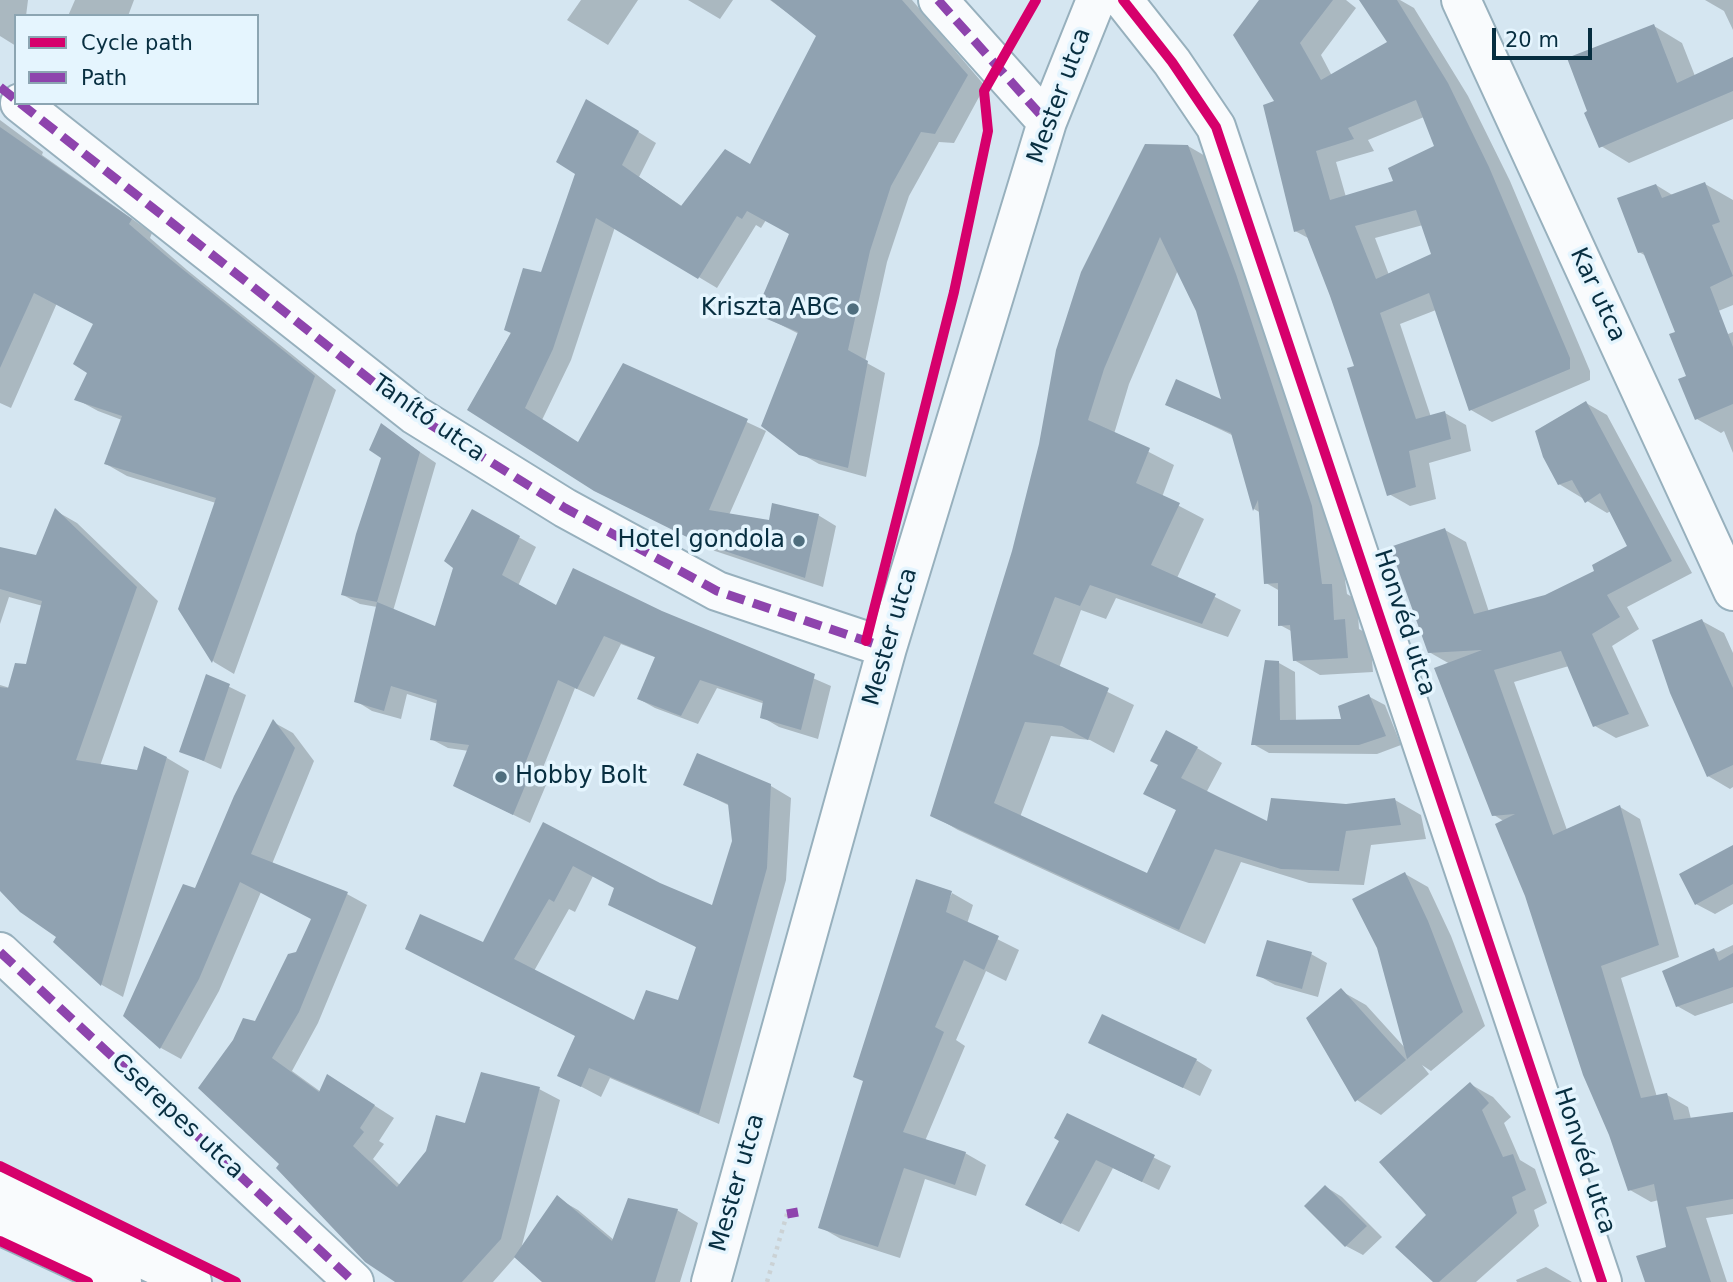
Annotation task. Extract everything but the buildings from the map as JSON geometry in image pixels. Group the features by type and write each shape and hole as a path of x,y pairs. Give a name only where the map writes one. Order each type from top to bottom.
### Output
{"street":[{"path":"937,0 1047,122"},
{"name":"Mester utca","path":"711,1282 887,648 1047,122 1096,0"},
{"name":"Honvéd utca","path":"1123,0 1172,62 1216,127 1602,1282"},
{"name":"Kar utca","path":"1461,0 1733,591"},
{"path":"0,87 14,98"},
{"name":"Tanító utca","path":"23,105 415,415 565,508 717,591 887,648"},
{"name":"Cserepes utca","path":"0,952 354,1282"},
{"path":"0,1191 192,1282"},
{"path":"0,1225 122,1282"}],"path":[{"path":"767,1282 787,1214"}],"marked path":[{"path":"938,0 1047,122"},
{"path":"0,87 14,98"},
{"path":"23,105 415,415 565,508 717,591 887,648"},
{"path":"0,952 354,1282"},
{"path":"787,1214 798,1212"}],"cycle path":[{"path":"866,641 954,292 988,131 984,91 1036,0"},
{"path":"1123,0 1172,62 1216,127 1602,1282"},
{"path":"0,1166 236,1282"},
{"path":"0,1241 88,1282"}],"place":[{"name":"Kriszta ABC","path":"853,309"},
{"name":"Hotel gondola","path":"799,541"},
{"name":"Hobby Bolt","path":"501,777"}]}
